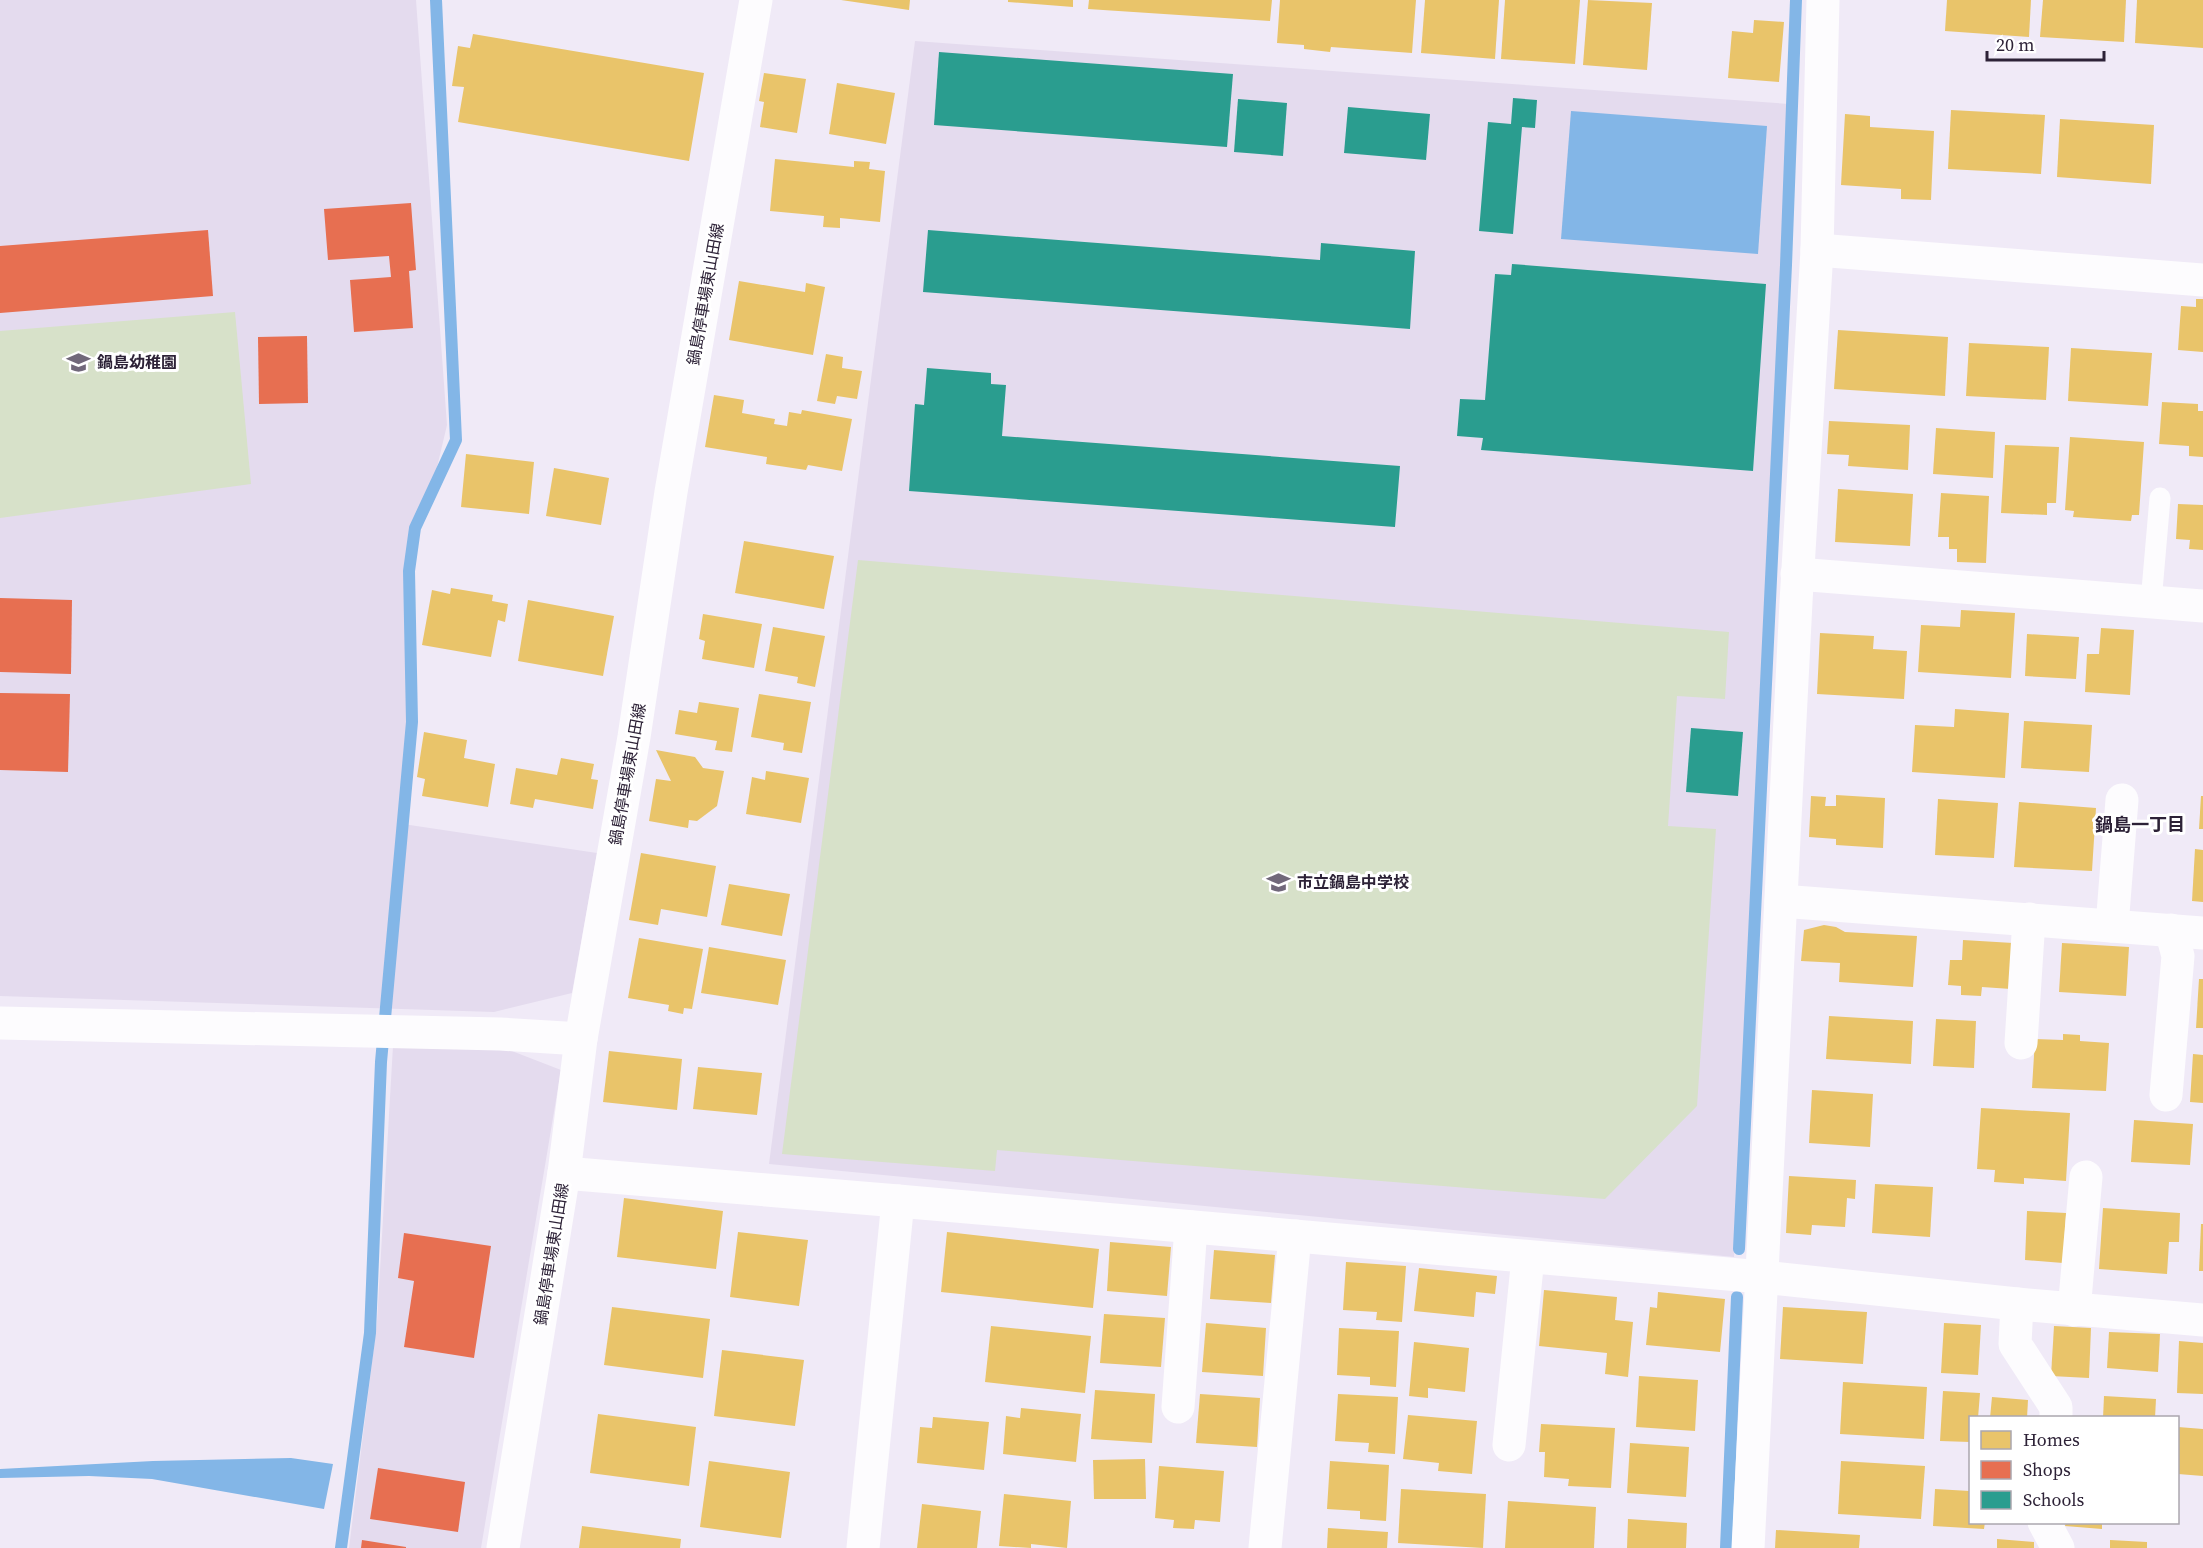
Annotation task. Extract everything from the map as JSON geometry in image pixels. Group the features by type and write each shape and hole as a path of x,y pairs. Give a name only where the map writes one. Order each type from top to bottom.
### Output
{"street":[{"name":"鍋島停車場東山田線","path":"503,1548 564,1173 581,1039 632,749 671,492 756,0"},
{"path":"1748,1548 1797,574 1817,250 1823,0"},
{"path":"1817,250 2203,280"},
{"path":"1797,574 2203,606"},
{"path":"2112,926 2122,800"},
{"path":"1781,901 2187,932 2178,956 2166,1095"},
{"path":"2021,1042 2029,919"},
{"path":"0,1023 500,1034 581,1039"},
{"path":"564,1173 898,1200 1762,1277 2074,1310 2203,1320"},
{"path":"2074,1310 2086,1177"},
{"path":"863,1548 898,1200"},
{"path":"1178,1407 1191,1227"},
{"path":"1265,1548 1295,1236"},
{"path":"1509,1445 1528,1257"},
{"path":"2017,1304 2015,1344 2056,1407 2056,1416"},
{"path":"2045,1524 2058,1548"}],"lane":[{"path":"2151,602 2160,498"}],"shaded area":[{"path":"0,0 416,0 447,425 430,497 415,528 409,571 412,722 403,824 597,853 572,993 494,1012 0,996"},
{"name":"市立鍋島中学校","path":"915,41 1789,104 1734,1257 769,1164"},
{"path":"393,1046 499,1046 561,1070 481,1548 349,1548 377,1322"}],"green space":[{"path":"235,312 251,484 0,518 0,331"},
{"path":"858,560 1729,632 1725,699 1677,696 1668,826 1716,829 1697,1106 1605,1199 997,1150 995,1171 782,1154"}],"water":[{"path":"1571,111 1767,126 1758,254 1561,239"},
{"path":"291,1458 333,1464 324,1509 152,1479 89,1476 0,1478 0,1469 153,1461"}],"building: Homes":[{"path":"841,0 910,0 909,10"},
{"path":"1008,0 1073,0 1073,7 1008,2"},
{"path":"1089,0 1272,0 1270,21 1088,9"},
{"path":"1280,0 1416,0 1412,53 1331,47 1330,52 1304,49 1304,45 1277,43"},
{"path":"1425,0 1499,0 1495,59 1421,53"},
{"path":"1505,0 1580,0 1575,64 1501,59"},
{"path":"1588,0 1652,3 1647,70 1583,65"},
{"path":"1947,0 2031,0 2029,37 1945,31"},
{"path":"2043,0 2126,0 2124,42 2040,37"},
{"path":"2137,0 2203,0 2203,48 2135,43"},
{"path":"1754,20 1784,22 1779,82 1728,78 1732,31 1753,33"},
{"path":"473,34 704,73 689,161 458,122 464,87 452,86 458,46 470,48"},
{"path":"764,73 806,79 797,133 760,127 764,102 759,101"},
{"path":"837,83 895,93 886,144 829,134"},
{"path":"1951,110 2045,115 2041,174 1948,169"},
{"path":"1845,114 1870,116 1870,127 1934,131 1931,200 1901,199 1901,189 1841,185"},
{"path":"2060,119 2154,125 2151,184 2057,177"},
{"path":"775,159 854,167 854,161 870,162 869,169 885,171 880,222 840,218 840,228 823,227 824,216 770,211"},
{"path":"739,281 805,292 806,283 825,287 813,355 729,340"},
{"path":"2196,299 2203,299 2203,352 2178,350 2181,306 2196,307"},
{"path":"1838,330 1948,337 1945,396 1834,389"},
{"path":"1969,343 2049,347 2046,400 1966,396"},
{"path":"2071,348 2152,353 2148,406 2068,401"},
{"path":"826,354 843,357 842,368 862,371 857,399 837,396 835,404 817,401"},
{"path":"714,395 744,400 742,413 775,419 774,424 787,426 789,412 801,414 802,410 852,419 842,471 808,465 806,470 766,464 767,457 705,447"},
{"path":"2162,402 2198,404 2198,411 2203,411 2203,457 2189,456 2189,446 2159,444"},
{"path":"1829,421 1910,425 1908,470 1848,466 1849,455 1827,454"},
{"path":"1936,428 1995,432 1993,478 1933,474"},
{"path":"2070,437 2144,442 2139,515 2132,515 2131,521 2073,517 2074,511 2065,510"},
{"path":"2005,445 2059,447 2056,503 2047,503 2047,515 2001,513"},
{"path":"466,454 534,462 529,514 461,507"},
{"path":"554,468 609,478 601,525 546,516"},
{"path":"1838,489 1913,494 1910,546 1835,542"},
{"path":"1941,493 1989,496 1986,563 1957,562 1957,549 1949,549 1949,537 1938,537"},
{"path":"2178,504 2203,505 2203,550 2189,549 2190,540 2176,539"},
{"path":"744,541 834,556 824,609 735,593"},
{"path":"451,588 493,595 492,601 508,604 505,622 498,620 491,657 422,645 432,590 450,594"},
{"path":"528,600 614,616 603,676 518,661"},
{"path":"1961,610 2015,613 2011,678 1918,672 1921,625 1960,627"},
{"path":"703,614 762,624 754,668 702,659 705,641 699,639"},
{"path":"773,627 825,636 815,687 797,683 798,677 765,671"},
{"path":"2101,628 2134,630 2130,695 2085,692 2087,654 2099,654"},
{"path":"1820,633 1874,636 1873,649 1907,651 1904,699 1817,694"},
{"path":"2027,634 2079,637 2076,679 2025,676"},
{"path":"759,694 811,702 802,753 783,750 784,743 751,737"},
{"path":"699,702 739,708 732,752 715,750 717,741 675,734 679,710 697,713"},
{"path":"1955,709 2009,713 2005,778 1912,772 1915,725 1954,727"},
{"path":"2024,721 2092,725 2089,772 2021,768"},
{"path":"424,732 467,740 464,758 495,764 488,807 422,796 425,779 417,777"},
{"path":"656,750 695,757 703,768 724,771 717,806 697,821 689,820 688,828 649,821 656,779 671,781"},
{"path":"561,758 594,764 591,779 598,780 593,809 535,799 533,808 510,804 516,768 557,775"},
{"path":"766,771 809,778 801,823 746,814 752,777 765,780"},
{"path":"1836,795 1885,798 1883,848 1836,845 1836,839 1809,837 1811,796 1826,797 1825,806 1836,806"},
{"path":"2201,796 2203,796 2203,829 2199,829"},
{"path":"1938,799 1998,803 1994,858 1935,855"},
{"path":"2019,802 2096,808 2092,871 2014,867"},
{"path":"2195,849 2203,850 2203,902 2192,901"},
{"path":"641,853 716,866 707,917 661,909 658,925 629,920"},
{"path":"729,884 790,894 782,936 721,925"},
{"path":"1824,925 1836,927 1845,932 1917,936 1913,987 1839,982 1840,963 1801,961 1804,930"},
{"path":"639,938 703,949 692,1009 684,1008 683,1014 668,1011 669,1005 628,998"},
{"path":"1963,940 2013,943 2011,989 1982,987 1981,996 1961,995 1961,986 1948,985 1950,960 1962,960"},
{"path":"2062,943 2129,947 2126,996 2059,992"},
{"path":"709,947 786,960 778,1005 701,993"},
{"path":"2199,979 2203,979 2203,1028 2196,1028"},
{"path":"1829,1016 1913,1021 1911,1064 1826,1059"},
{"path":"1936,1019 1976,1021 1974,1068 1933,1066"},
{"path":"2063,1034 2080,1035 2080,1041 2109,1043 2106,1091 2032,1088 2035,1039 2063,1040"},
{"path":"609,1051 682,1059 677,1110 603,1102"},
{"path":"2193,1054 2203,1055 2203,1103 2190,1102"},
{"path":"698,1067 762,1073 757,1115 693,1109"},
{"path":"1812,1090 1873,1094 1870,1147 1809,1143"},
{"path":"1981,1108 2070,1113 2066,1181 2024,1178 2024,1184 1994,1182 1995,1170 1977,1169"},
{"path":"2134,1120 2193,1124 2190,1165 2131,1162"},
{"path":"1789,1176 1856,1180 1855,1199 1847,1198 1845,1227 1812,1225 1811,1235 1786,1233"},
{"path":"1875,1184 1933,1187 1930,1237 1872,1233"},
{"path":"624,1198 723,1211 716,1269 617,1257"},
{"path":"2103,1208 2180,1213 2179,1242 2169,1242 2167,1274 2099,1269"},
{"path":"2027,1211 2066,1213 2063,1263 2025,1260"},
{"path":"2201,1224 2203,1224 2203,1271 2199,1271"},
{"path":"738,1232 808,1240 799,1306 730,1297"},
{"path":"947,1232 1099,1249 1093,1308 941,1292"},
{"path":"1110,1242 1171,1247 1167,1296 1107,1291"},
{"path":"1214,1250 1275,1255 1271,1303 1210,1299"},
{"path":"1346,1262 1406,1266 1402,1322 1376,1320 1377,1312 1343,1310"},
{"path":"1419,1268 1497,1276 1495,1294 1476,1292 1474,1317 1414,1311"},
{"path":"1544,1290 1617,1297 1615,1320 1633,1322 1628,1377 1605,1374 1607,1353 1539,1346"},
{"path":"1658,1292 1725,1299 1720,1352 1646,1345 1650,1307 1657,1308"},
{"path":"612,1307 710,1319 703,1378 604,1365"},
{"path":"1783,1307 1867,1312 1863,1364 1780,1359"},
{"path":"1104,1314 1165,1318 1161,1367 1100,1363"},
{"path":"1206,1323 1266,1328 1263,1376 1202,1372"},
{"path":"1944,1323 1981,1325 1978,1375 1941,1373"},
{"path":"991,1326 1091,1336 1085,1393 985,1382"},
{"path":"2054,1326 2091,1328 2089,1378 2051,1376"},
{"path":"1339,1328 1399,1331 1396,1387 1370,1385 1370,1377 1337,1375"},
{"path":"2109,1332 2160,1334 2158,1372 2107,1368"},
{"path":"2179,1341 2203,1343 2203,1394 2177,1393"},
{"path":"1414,1342 1469,1348 1465,1392 1428,1388 1428,1398 1409,1396"},
{"path":"722,1350 804,1360 795,1426 714,1416"},
{"path":"1639,1376 1698,1380 1695,1431 1636,1427"},
{"path":"1843,1382 1927,1387 1924,1439 1840,1434"},
{"path":"1095,1390 1155,1394 1152,1443 1091,1439"},
{"path":"1943,1391 1980,1393 1978,1416 1969,1416 1969,1442 1940,1441"},
{"path":"1200,1394 1260,1398 1257,1447 1196,1443"},
{"path":"1338,1394 1398,1397 1395,1454 1368,1452 1369,1443 1335,1441"},
{"path":"2104,1396 2156,1399 2155,1416 2103,1416"},
{"path":"1992,1397 2028,1400 2027,1416 1990,1416"},
{"path":"1021,1408 1081,1414 1076,1462 1003,1454 1006,1416 1020,1418"},
{"path":"598,1414 696,1427 689,1486 590,1473"},
{"path":"1408,1415 1477,1421 1472,1474 1438,1471 1439,1463 1403,1459"},
{"path":"933,1417 989,1422 984,1470 917,1463 920,1427 932,1428"},
{"path":"1541,1424 1615,1428 1611,1488 1568,1486 1569,1479 1544,1477 1545,1452 1539,1452"},
{"path":"2179,1427 2203,1429 2203,1476 2179,1474"},
{"path":"1630,1443 1689,1447 1686,1497 1627,1493"},
{"path":"1145,1459 1146,1499 1094,1499 1093,1460"},
{"path":"709,1461 790,1472 781,1538 700,1527"},
{"path":"1330,1461 1389,1465 1386,1521 1360,1519 1360,1511 1327,1509"},
{"path":"1841,1461 1925,1466 1921,1519 1838,1514"},
{"path":"1159,1466 1224,1471 1220,1522 1195,1520 1194,1529 1173,1528 1174,1520 1155,1518"},
{"path":"1401,1489 1486,1494 1483,1548 1398,1543"},
{"path":"1935,1489 1969,1491 1969,1524 1985,1524 1984,1529 1933,1526"},
{"path":"1004,1494 1071,1501 1067,1548 1031,1544 1031,1548 999,1546"},
{"path":"1508,1501 1596,1507 1594,1548 1505,1548"},
{"path":"922,1504 981,1511 977,1548 917,1548"},
{"path":"1628,1519 1687,1523 1686,1548 1627,1548"},
{"path":"2066,1524 2102,1524 2102,1529 2065,1526"},
{"path":"582,1526 681,1539 680,1548 579,1548"},
{"path":"1328,1528 1388,1532 1387,1548 1327,1548"},
{"path":"1776,1530 1860,1535 1859,1548 1775,1548"},
{"path":"1997,1539 2034,1542 2034,1548 1997,1548"},
{"path":"2110,1540 2147,1542 2147,1548 2110,1548"}],"building: Shops":[{"path":"411,203 416,270 409,271 413,328 354,332 350,280 391,277 389,256 328,260 324,209"},
{"path":"208,230 213,296 0,313 0,246"},
{"path":"307,336 308,403 259,404 258,337"},
{"path":"0,598 72,600 71,674 0,672"},
{"path":"0,693 70,694 68,772 0,770"},
{"path":"404,1233 491,1246 474,1358 404,1347 414,1281 398,1278"},
{"path":"378,1468 465,1482 458,1532 370,1519"},
{"path":"362,1540 406,1547 406,1548 361,1548"}],"building: Schools":[{"path":"939,52 1233,74 1227,147 934,125"},
{"path":"1513,98 1537,100 1535,128 1522,127 1513,234 1479,231 1488,122 1511,124"},
{"path":"1238,99 1287,103 1283,156 1234,152"},
{"path":"1348,107 1430,114 1426,160 1344,153"},
{"path":"928,230 1320,260 1321,243 1415,251 1410,329 923,292"},
{"path":"1512,264 1766,284 1753,471 1481,450 1483,438 1457,436 1460,399 1485,400 1495,274 1511,275"},
{"path":"927,368 991,373 991,384 1006,385 1002,436 1400,466 1395,527 909,491 915,404 924,405"},
{"path":"1691,728 1743,732 1738,796 1686,792"}],"waterway":[{"path":"341,1548 370,1333 381,1062 412,722 409,571 415,528 456,440 436,0"},
{"path":"1739,1249 1786,265 1796,0"},
{"path":"1726,1548 1737,1297"}],"place":[{"name":"鍋島幼稚園","path":"79,362"},
{"name":"市立鍋島中学校","path":"1279,882"}],"district":[{"name":"鍋島一丁目","path":"2140,825"}]}
